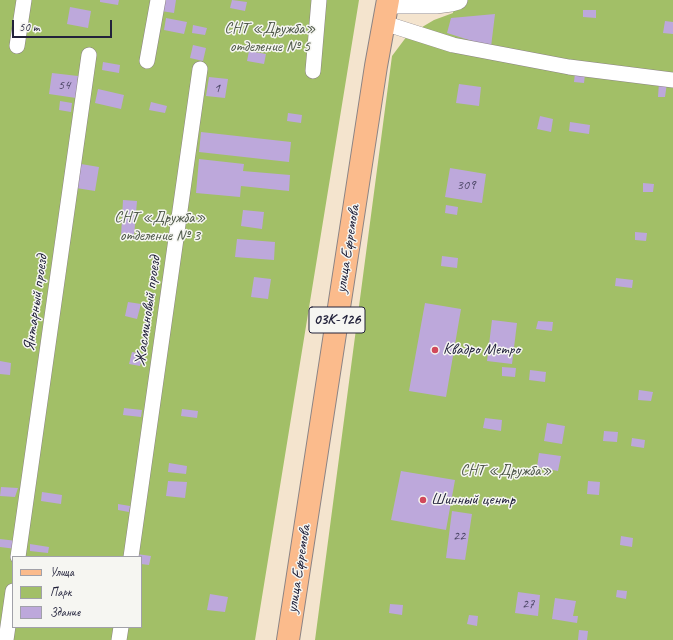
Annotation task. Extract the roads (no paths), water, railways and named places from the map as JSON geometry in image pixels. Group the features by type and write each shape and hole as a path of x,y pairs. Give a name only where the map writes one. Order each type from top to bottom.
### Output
{"main road":[{"name":"улица Ефремова","path":"288,640 386,9"}],"street":[{"path":"17,46 24,0"},
{"path":"147,61 158,0"},
{"path":"314,71 319,0"},
{"path":"386,9 436,4 458,0"},
{"path":"386,9 453,45 569,67 673,80"},
{"name":"Янтарный проезд","path":"18,556 89,55"},
{"name":"Жасминовый проезд","path":"131,556 200,69"},
{"path":"6,640 12,598"},
{"path":"119,640 121,628"}],"place":[{"name":"Квадро Метро","path":"435,350"},
{"name":"Шинный центр","path":"423,500"}],"park label":[{"name":"СНТ «Дружба» отделение № 5","path":"270,38"},
{"name":"СНТ «Дружба» отделение № 3","path":"160,227"},
{"name":"СНТ «Дружба»","path":"506,471"}]}
